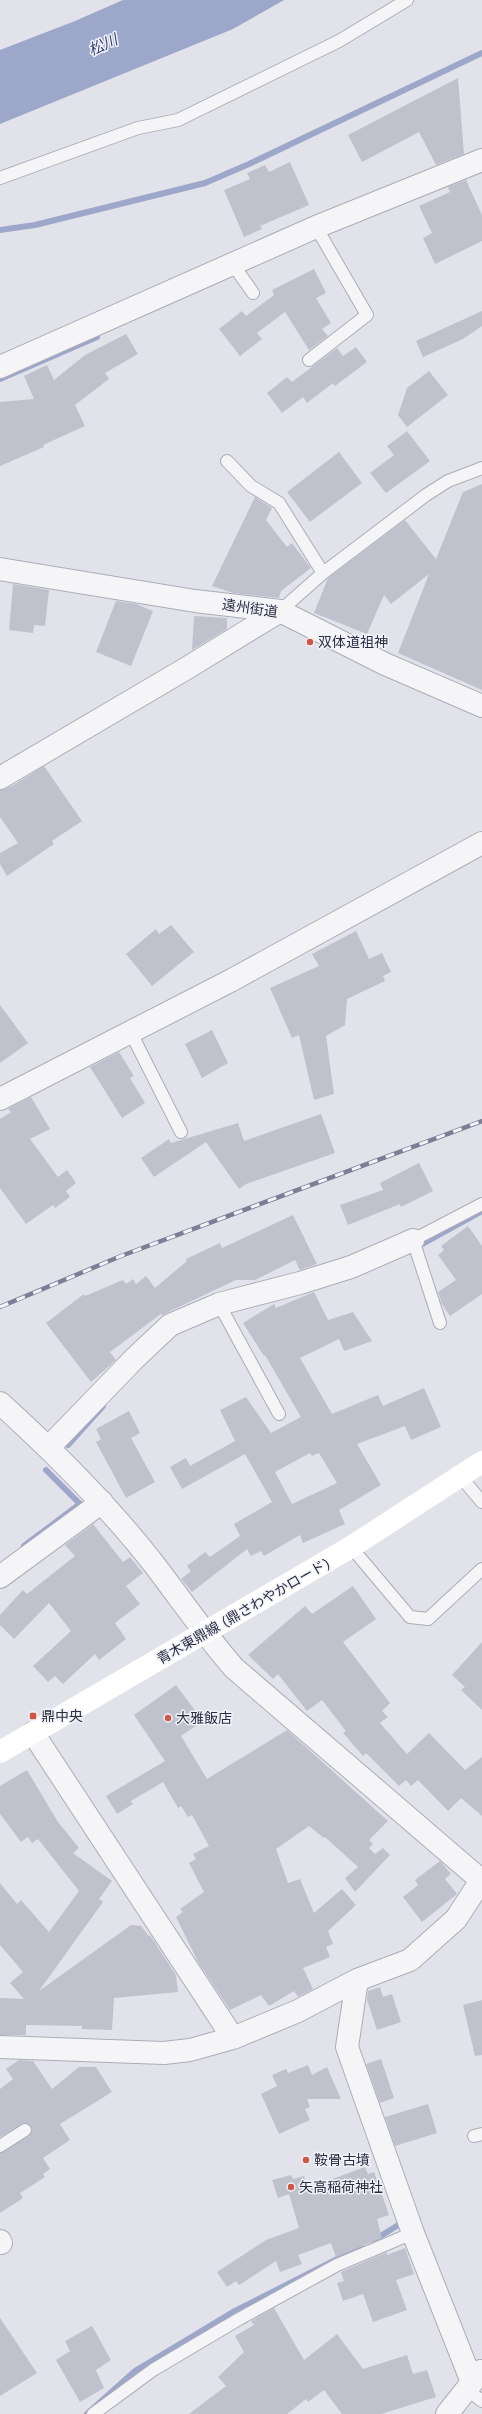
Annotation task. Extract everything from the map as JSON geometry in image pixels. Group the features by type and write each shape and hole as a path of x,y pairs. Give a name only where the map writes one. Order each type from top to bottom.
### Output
{"main road":[{"name":"青木東鼎線 (鼎さわやかロード)","path":"0,1752 352,1547 482,1462"}],"street":[{"path":"0,366 316,227 482,160"},
{"name":"遠州街道","path":"0,569 195,601 280,611 385,664 482,706"},
{"path":"0,778 187,668 280,611"},
{"path":"0,1099 230,981 481,846"},
{"path":"50,1447 135,1358 170,1325 219,1304 300,1284 351,1267 413,1240"},
{"path":"0,2047 164,2053 190,2050 233,2038 298,2011 357,1980 410,1960 456,1919 482,1880 234,1668 152,1562 102,1502 50,1447 3,1412"},
{"path":"0,1578 102,1502"},
{"path":"33,1734 233,2038"},
{"path":"357,1980 347,2047 413,2233 475,2386 447,2414"}],"lane":[{"path":"0,178 138,128 178,120 339,41 407,0"},
{"path":"309,360 367,315 316,227"},
{"path":"232,264 253,293"},
{"path":"227,461 251,486 279,503 323,573"},
{"path":"280,611 323,573 426,494 448,481 482,468"},
{"path":"130,1031 181,1132"},
{"path":"440,1323 413,1240 482,1204"},
{"path":"219,1304 279,1414"},
{"path":"460,1476 482,1502"},
{"path":"352,1547 410,1617 428,1619 482,1569"},
{"path":"0,2146 25,2130"},
{"path":"93,2414 153,2370 239,2319 337,2265 413,2233"}],"water":[{"name":"松川","path":"123,0 284,0 233,29 0,124 0,50 75,21"}],"building":[{"path":"458,78 464,154 436,165 419,132 362,162 348,135"},
{"path":"290,162 309,205 260,226 262,229 244,237 224,190 250,179 247,173 265,165 269,172"},
{"path":"466,180 482,215 482,241 435,264 423,238 432,233 419,206 450,192 448,187"},
{"path":"314,269 326,293 316,298 331,323 322,329 328,336 309,350 285,312 257,333 262,339 240,356 219,329 242,311 246,316 274,295 272,290"},
{"path":"482,311 482,326 463,339 423,357 416,341"},
{"path":"126,334 138,354 105,373 109,379 75,405 85,426 43,445 44,447 0,466 0,402 34,399 24,376 47,365 54,380 85,355"},
{"path":"356,347 367,362 335,386 333,383 307,403 303,397 282,413 267,393 287,377 292,382 337,348 343,356"},
{"path":"429,371 448,395 407,427 398,415 407,388"},
{"path":"407,431 430,461 386,493 370,473 394,455 387,446"},
{"path":"339,452 362,483 310,522 287,492"},
{"path":"482,484 482,690 398,653 429,574 391,604 384,595 367,634 314,613 328,578 405,520 436,559 463,492"},
{"path":"255,497 272,508 266,520 287,547 292,543 311,568 281,591 279,598 233,593 212,586"},
{"path":"13,584 49,590 45,626 34,625 33,633 9,630"},
{"path":"116,601 136,604 153,611 131,666 96,652"},
{"path":"194,616 227,618 227,629 192,650"},
{"path":"44,766 82,821 52,841 54,844 7,876 0,864 0,853 18,843 0,817 0,790 12,786"},
{"path":"171,925 194,952 152,986 126,954 156,929 159,934"},
{"path":"356,931 369,959 382,953 391,972 383,976 385,981 347,999 345,1025 326,1036 334,1094 314,1100 299,1035 292,1038 270,988 319,966 312,954"},
{"path":"0,1005 28,1043 0,1063"},
{"path":"212,1030 228,1063 202,1078 185,1044"},
{"path":"119,1052 134,1076 130,1078 145,1103 122,1118 90,1067"},
{"path":"31,1097 50,1129 30,1139 58,1177 67,1170 76,1183 66,1191 70,1197 55,1208 53,1205 26,1224 0,1188 0,1119 11,1112 8,1109"},
{"path":"321,1114 335,1153 246,1184 239,1189 206,1142 154,1177 141,1158 169,1139 171,1143 238,1123 244,1141"},
{"path":"419,1163 433,1191 401,1207 400,1204 348,1225 340,1205 383,1190 380,1183"},
{"path":"293,1215 317,1264 300,1270 295,1260 255,1280 236,1280 162,1315 161,1314 110,1352 116,1360 91,1382 46,1323 84,1294 85,1296 123,1280 126,1284 133,1279 136,1284 146,1276 155,1288 187,1261 186,1259 220,1243 222,1248"},
{"path":"468,1226 482,1246 482,1294 450,1316 442,1304 438,1292 456,1280 438,1255 444,1250 441,1246"},
{"path":"314,1292 328,1320 353,1312 372,1341 344,1351 339,1339 300,1358 332,1414 378,1395 383,1406 424,1388 441,1427 411,1440 405,1426 357,1444 381,1485 339,1510 345,1524 303,1543 300,1535 264,1556 261,1551 251,1556 247,1549 192,1592 181,1579 191,1571 187,1566 205,1552 210,1557 240,1536 234,1524 272,1502 245,1454 182,1489 170,1467 186,1458 190,1466 235,1441 220,1410 246,1397 271,1433 301,1417 265,1355 264,1356 243,1323 274,1304 276,1308","holes":["310,1453 312,1456 319,1453 337,1483 292,1504 275,1472"]},
{"path":"129,1411 140,1433 131,1438 155,1482 126,1498 96,1442 101,1439 96,1429"},
{"path":"93,1524 123,1562 130,1557 143,1573 126,1586 140,1604 115,1623 126,1639 99,1660 95,1654 63,1684 55,1676 48,1682 33,1666 71,1631 49,1603 14,1639 0,1625 0,1615 23,1590 27,1594 75,1556 65,1545"},
{"path":"353,1586 376,1619 343,1642 390,1703 382,1711 388,1717 380,1723 407,1754 429,1733 465,1770 482,1757 482,1816 461,1798 448,1811 418,1780 411,1786 406,1780 399,1786 366,1753 363,1756 343,1733 346,1731 322,1700 307,1711 278,1674 273,1679 248,1655 305,1606 312,1614"},
{"path":"482,1642 482,1710 461,1690 465,1687 452,1675"},
{"path":"176,1685 203,1721 181,1736 207,1779 287,1730 388,1821 369,1840 373,1844 369,1848 375,1854 383,1848 390,1855 355,1892 345,1878 358,1867 325,1837 324,1838 309,1826 276,1849 288,1883 300,1879 314,1913 342,1889 356,1905 328,1931 333,1944 326,1947 330,1957 303,1968 313,1989 298,1997 294,1991 269,2006 261,1995 230,2010 198,1962 176,1917 183,1912 180,1909 204,1892 189,1863 196,1859 193,1854 209,1846 192,1815 188,1817 181,1806 178,1808 163,1782 131,1801 133,1804 117,1814 106,1796 165,1761 134,1715"},
{"path":"27,1770 58,1822 79,1848 73,1853 112,1881 99,1899 103,1902 39,1991 131,1925 141,1926 149,1936 150,1935 176,1975 178,1992 114,1998 112,2030 82,2029 82,2026 26,2025 26,2035 0,2035 0,1998 24,1999 10,1983 23,1972 0,1945 0,1883 17,1904 21,1900 49,1932 79,1891 38,1839 32,1843 28,1837 21,1842 0,1814 0,1786"},
{"path":"440,1861 451,1874 445,1879 457,1894 422,1922 403,1897 418,1885 415,1880"},
{"path":"380,1987 383,1997 392,1994 401,2022 377,2030 367,2000 368,1991"},
{"path":"482,2000 482,2055 475,2056 463,2005"},
{"path":"381,2059 394,2098 380,2103 366,2064"},
{"path":"19,2060 33,2061 52,2089 79,2067 96,2067 112,2092 60,2124 70,2140 43,2158 50,2169 43,2174 45,2177 20,2193 23,2198 0,2213 0,2153 29,2136 32,2130 29,2124 24,2123 0,2137 0,2089 13,2079 6,2069"},
{"path":"308,2065 312,2075 327,2067 341,2099 307,2099 310,2107 305,2109 310,2120 279,2134 261,2094 277,2086 272,2075 286,2069 288,2073"},
{"path":"428,2104 437,2133 395,2146 385,2117"},
{"path":"365,2167 368,2174 374,2172 389,2215 377,2219 382,2238 336,2257 331,2243 298,2255 302,2264 280,2272 276,2261 239,2285 236,2281 227,2287 217,2272 266,2240 299,2228 289,2194 278,2198 272,2180 291,2175 293,2179 304,2176 308,2188"},
{"path":"405,2248 414,2274 396,2280 407,2310 373,2322 363,2294 343,2301 337,2283 344,2281 341,2272 387,2252 387,2255"},
{"path":"274,2308 304,2360 337,2334 363,2369 407,2355 413,2374 427,2370 436,2397 381,2414 342,2414 324,2390 308,2402 306,2399 287,2414 189,2414 226,2386 218,2377 244,2352 235,2336 254,2325 251,2321"},
{"path":"0,2318 37,2373 0,2396"},
{"path":"92,2326 111,2360 96,2370 104,2388 80,2402 56,2360 70,2351 65,2341"}],"waterway":[{"path":"0,230 35,225 205,183 249,164 482,53"},
{"path":"0,379 97,337"},
{"path":"422,1244 482,1211"},
{"path":"68,1445 103,1406"},
{"path":"24,1546 80,1504 46,1470"},
{"path":"374,2240 400,2224 399,2220"},
{"path":"87,2414 135,2371 233,2312 361,2247"}],"railway":[{"path":"0,1307 121,1256 482,1121"}],"place":[{"name":"双体道祖神","path":"310,642"},
{"name":"鼎中央","path":"33,1716"},
{"name":"大雅飯店","path":"168,1718"},
{"name":"鞍骨古墳","path":"306,2160"},
{"name":"矢高稲荷神社","path":"291,2187"}]}
